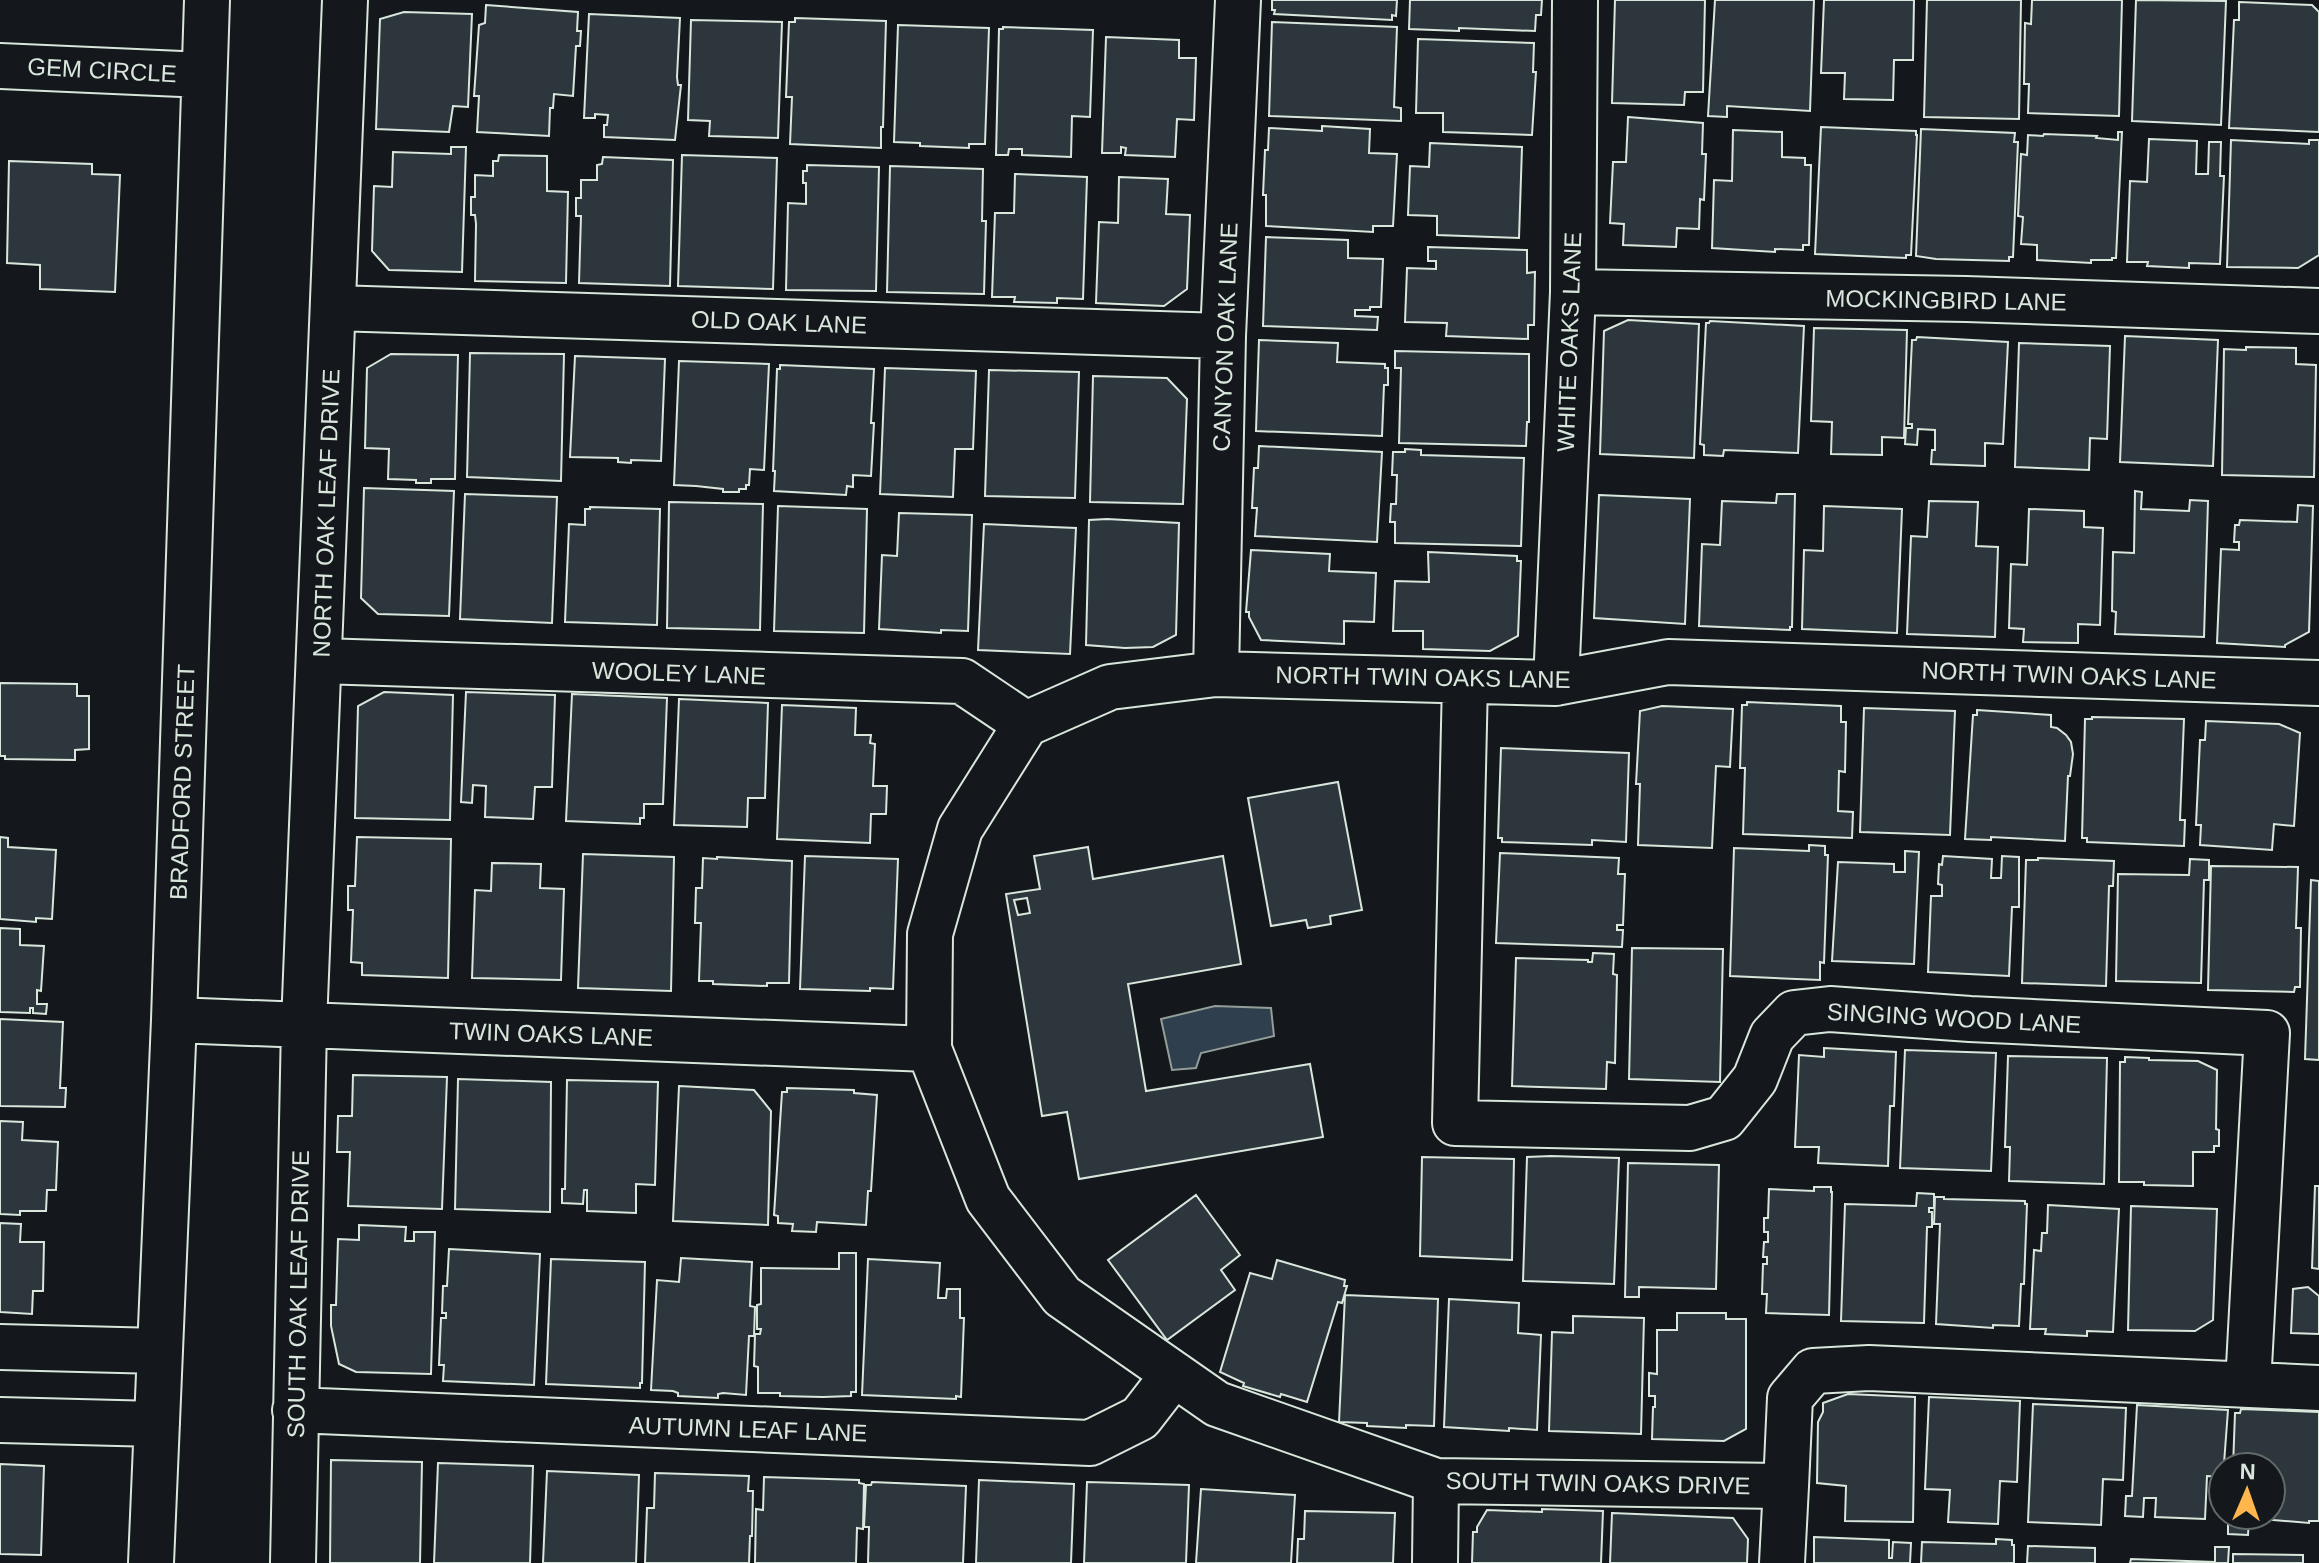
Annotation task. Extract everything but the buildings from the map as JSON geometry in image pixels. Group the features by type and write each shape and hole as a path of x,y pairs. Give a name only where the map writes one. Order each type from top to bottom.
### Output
{"street":[{"name":"BRADFORD STREET","path":"151,1563 174,1020 207,0"},
{"name":"NORTH OAK LEAF DRIVE","path":"304,1025 345,0"},
{"name":"CANYON OAK LANE","path":"1216,674 1228,0"},
{"name":"WHITE OAKS LANE","path":"1556,683 1573,292 1575,0"},
{"name":"GEM CIRCLE","path":"0,66 204,75"},
{"name":"MOCKINGBIRD LANE","path":"1573,292 1966,299 2319,311"},
{"name":"OLD OAK LANE","path":"334,308 1223,336"},
{"name":"WOOLEY LANE","path":"320,661 962,681 1026,724"},
{"name":"NORTH TWIN OAKS LANE","path":"1026,724 1110,687 1216,674 1556,683 1668,662 2319,683"},
{"name":"SINGING WOOD LANE","path":"1465,681 1455,1123 1690,1128 1724,1118 1755,1079 1772,1036 1794,1013 1830,1009 2267,1033 2248,1385"},
{"path":"929,1049 930,934 960,829 1026,724"},
{"name":"TWIN OAKS LANE","path":"174,1020 929,1049"},
{"name":"SOUTH OAK LEAF DRIVE","path":"293,1563 304,1025"},
{"name":"SOUTH TWIN OAKS DRIVE","path":"929,1049 988,1199 1062,1296 1217,1404 1436,1481 1786,1486 1790,1398 1813,1371 1869,1368 2319,1388"},
{"path":"0,1347 160,1351"},
{"name":"AUTUMN LEAF LANE","path":"295,1410 1090,1443 1140,1418 1174,1374"},
{"path":"0,1420 157,1424"},
{"path":"1435,1563 1436,1481"},
{"path":"1782,1563 1786,1486"}],"water":[{"path":"1215,1006 1271,1008 1274,1036 1201,1053 1196,1068 1172,1070 1161,1019"}]}
